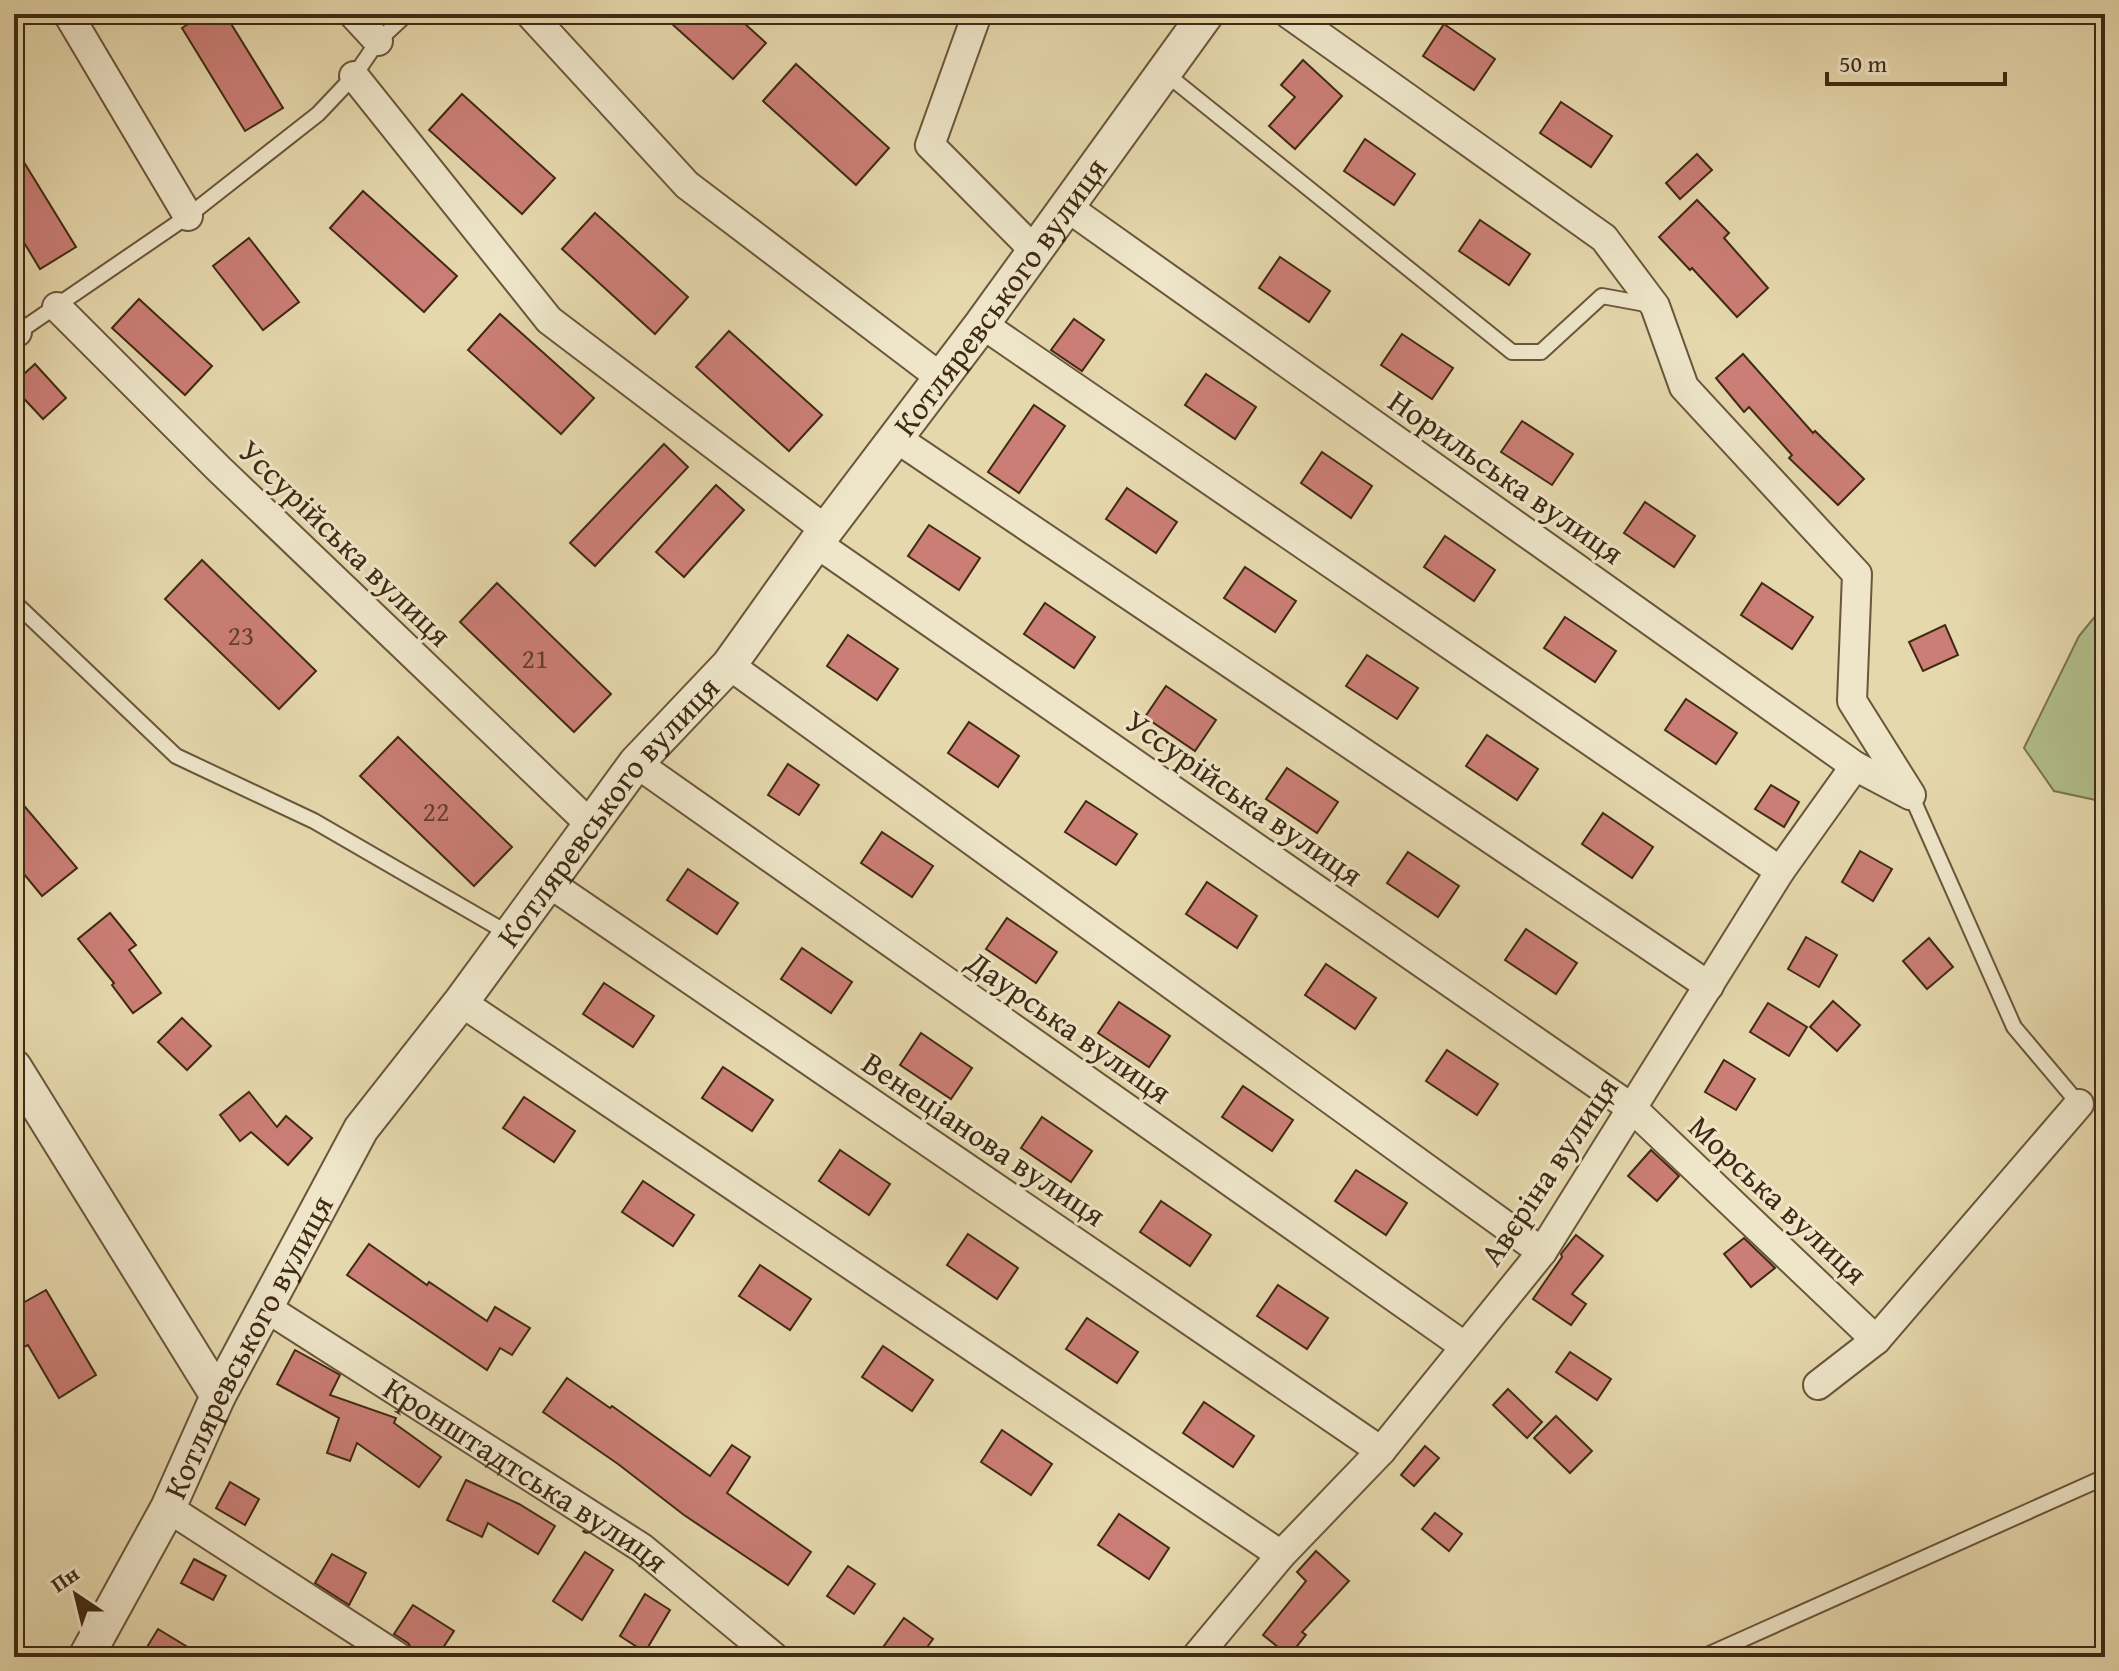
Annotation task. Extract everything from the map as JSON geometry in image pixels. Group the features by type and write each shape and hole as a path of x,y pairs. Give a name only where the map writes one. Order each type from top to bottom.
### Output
{"street":[{"path":"68,14 188,216"},
{"path":"353,14 378,41"},
{"path":"530,14 687,185 940,377"},
{"path":"977,14 930,145 1035,251"},
{"name":"Котляревського вулиця","path":"88,1656 168,1508 218,1396 361,1129 461,1002 636,763 729,665 821,536 982,324 1206,14"},
{"path":"1289,14 1604,238 1655,306 1684,387 1857,574 1852,701 1911,795"},
{"name":"Уссурійська вулиця","path":"354,76 549,320 821,536 1633,1109"},
{"name":"Норильська вулиця","path":"1067,207 1855,766 1911,795"},
{"name":"Уссурійська вулиця","path":"57,307 219,469 590,824"},
{"path":"982,324 1780,871"},
{"path":"896,438 1709,986"},
{"path":"729,665 1542,1252"},
{"name":"Даурська вулиця","path":"636,763 1464,1346"},
{"name":"Авєріна вулиця","path":"1196,1657 1281,1555 1381,1451 1542,1252 1780,871 1855,766"},
{"name":"Венеціанова вулиця","path":"549,883 1381,1451"},
{"path":"461,1002 1281,1555"},
{"path":"14,1067 218,1396"},
{"path":"1818,1385 1876,1340 2079,1104"},
{"name":"Морська вулиця","path":"1633,1109 1876,1340"},
{"name":"Кронштадтська вулиця","path":"265,1307 642,1548 774,1657"},
{"path":"168,1508 398,1657"}],"lane":[{"path":"15,331 57,307 188,216 318,114 354,76 378,41 407,14"},
{"path":"1164,72 1512,352 1541,352 1602,296 1655,306"},
{"path":"14,602 176,756 314,821 511,935"},
{"path":"1911,795 2014,1027 2079,1104"},
{"path":"1703,1657 2105,1477"}],"green space":[{"path":"2105,604 2105,802 2054,791 2024,748 2079,636"}],"building":[{"path":"204,14 225,14 283,108 245,131 182,28"},
{"path":"661,14 734,14 766,43 733,79"},
{"path":"1444,24 1495,59 1474,90 1423,56"},
{"path":"1303,60 1342,96 1295,149 1269,126 1295,97 1281,85"},
{"path":"796,64 889,148 856,185 763,101"},
{"path":"462,94 555,178 522,214 429,130"},
{"path":"1561,102 1612,136 1591,167 1540,133"},
{"path":"1365,139 1415,174 1394,205 1344,171"},
{"path":"14,146 76,247 40,269 14,226"},
{"path":"1697,154 1712,170 1680,199 1666,183"},
{"path":"363,191 457,276 424,312 330,228"},
{"path":"1697,200 1729,233 1724,238 1768,288 1737,317 1659,237"},
{"path":"595,213 688,297 655,334 562,249"},
{"path":"1480,220 1530,254 1509,285 1459,251"},
{"path":"249,238 299,302 263,330 213,266"},
{"path":"1280,257 1330,291 1309,322 1259,288"},
{"path":"139,299 212,366 185,395 112,328"},
{"path":"500,314 594,398 561,434 468,350"},
{"path":"1074,319 1104,340 1082,371 1051,350"},
{"path":"729,331 822,415 789,451 696,367"},
{"path":"1402,334 1453,368 1432,399 1381,365"},
{"path":"1743,354 1813,433 1815,431 1864,479 1838,505 1789,458 1792,455 1749,407 1744,412 1716,378"},
{"path":"35,364 66,398 43,419 14,388 14,383"},
{"path":"1206,374 1256,407 1235,439 1185,405"},
{"path":"1034,405 1065,426 1019,493 988,472"},
{"path":"1522,421 1573,454 1552,485 1501,452"},
{"path":"664,444 688,467 595,566 570,543"},
{"path":"1322,452 1372,486 1351,518 1301,483"},
{"path":"716,485 744,510 684,577 656,552"},
{"path":"1127,488 1177,522 1156,553 1106,519"},
{"path":"1645,502 1695,536 1674,567 1624,533"},
{"path":"929,525 980,558 959,590 908,556"},
{"path":"1445,536 1495,570 1474,601 1424,567"},
{"path":"202,560 316,671 279,709 165,599"},
{"path":"1245,567 1296,601 1275,632 1224,598"},
{"path":"497,583 611,694 574,732 460,622"},
{"path":"1762,583 1813,617 1792,649 1741,615"},
{"path":"1045,603 1095,637 1074,668 1024,634"},
{"path":"1565,617 1616,651 1595,682 1544,648"},
{"path":"1945,625 1958,655 1923,671 1909,642"},
{"path":"848,635 898,669 877,700 827,666"},
{"path":"1367,655 1418,688 1397,719 1346,686"},
{"path":"1166,686 1216,720 1195,751 1145,717"},
{"path":"1686,699 1737,733 1716,764 1665,730"},
{"path":"969,722 1019,756 998,787 948,753"},
{"path":"1487,735 1538,769 1517,800 1466,766"},
{"path":"398,737 512,847 474,886 360,776"},
{"path":"788,764 819,785 799,815 768,795"},
{"path":"1287,768 1338,802 1317,833 1266,799"},
{"path":"1771,785 1799,802 1784,827 1755,809"},
{"path":"14,794 77,868 42,896 14,862"},
{"path":"1086,801 1137,834 1116,865 1065,832"},
{"path":"1603,813 1653,847 1632,878 1582,844"},
{"path":"882,832 933,866 912,897 861,863"},
{"path":"1860,851 1892,869 1873,901 1842,882"},
{"path":"1408,852 1459,886 1438,917 1387,883"},
{"path":"688,869 738,903 717,934 667,900"},
{"path":"1207,882 1257,916 1237,948 1186,914"},
{"path":"110,913 136,945 129,950 161,993 133,1013 112,985 114,983 78,939"},
{"path":"1007,918 1057,952 1036,983 986,949"},
{"path":"1526,929 1577,963 1556,994 1505,960"},
{"path":"1806,937 1837,955 1819,987 1788,969"},
{"path":"1929,938 1953,967 1927,989 1903,961"},
{"path":"802,948 852,982 831,1013 781,979"},
{"path":"1326,964 1376,998 1355,1029 1305,995"},
{"path":"604,983 654,1016 633,1047 583,1014"},
{"path":"1833,1001 1860,1025 1837,1051 1810,1027"},
{"path":"1119,1002 1170,1036 1149,1067 1098,1033"},
{"path":"1768,1003 1807,1027 1789,1056 1750,1032"},
{"path":"182,1018 211,1046 187,1070 158,1042"},
{"path":"921,1033 972,1068 951,1099 900,1065"},
{"path":"1447,1050 1498,1084 1477,1115 1426,1081"},
{"path":"1724,1060 1755,1079 1736,1110 1705,1092"},
{"path":"723,1067 773,1100 752,1131 702,1098"},
{"path":"1243,1086 1293,1120 1272,1151 1222,1117"},
{"path":"249,1092 277,1127 286,1116 312,1138 288,1165 251,1132 240,1141 220,1115"},
{"path":"524,1097 575,1131 554,1162 503,1128"},
{"path":"1042,1117 1092,1151 1071,1182 1021,1148"},
{"path":"840,1150 890,1184 869,1215 819,1181"},
{"path":"1651,1150 1679,1176 1657,1201 1628,1176"},
{"path":"1356,1170 1407,1203 1386,1235 1335,1201"},
{"path":"643,1181 694,1215 673,1246 622,1212"},
{"path":"1161,1201 1211,1235 1190,1266 1140,1232"},
{"path":"968,1234 1018,1268 997,1299 947,1265"},
{"path":"1576,1235 1603,1256 1572,1294 1586,1304 1571,1325 1533,1299"},
{"path":"1744,1238 1775,1268 1751,1287 1724,1254"},
{"path":"369,1244 427,1285 429,1282 487,1321 495,1307 530,1328 512,1355 500,1348 487,1370 347,1275"},
{"path":"760,1265 811,1299 790,1330 739,1296"},
{"path":"1278,1285 1328,1318 1307,1349 1257,1316"},
{"path":"46,1290 96,1375 59,1398 28,1345 24,1347 14,1328 14,1308"},
{"path":"1087,1318 1138,1352 1117,1383 1066,1349"},
{"path":"883,1346 933,1380 912,1411 862,1377"},
{"path":"295,1350 340,1375 330,1395 396,1418 394,1423 441,1457 419,1487 357,1443 350,1461 327,1453 339,1418 277,1384"},
{"path":"1570,1352 1611,1379 1597,1400 1556,1372"},
{"path":"567,1378 710,1476 732,1445 750,1457 727,1493 811,1552 788,1585 684,1515 543,1412"},
{"path":"1508,1389 1542,1422 1527,1438 1493,1405"},
{"path":"1204,1402 1254,1436 1233,1467 1183,1433"},
{"path":"1556,1416 1592,1451 1570,1473 1534,1438"},
{"path":"1002,1430 1052,1464 1031,1495 981,1462"},
{"path":"1425,1446 1439,1458 1414,1486 1401,1475"},
{"path":"466,1480 519,1504 555,1526 538,1554 488,1523 482,1537 447,1520"},
{"path":"230,1482 259,1499 245,1525 216,1508"},
{"path":"1435,1513 1462,1534 1449,1551 1422,1529"},
{"path":"1119,1514 1169,1548 1149,1579 1098,1545"},
{"path":"1316,1551 1349,1581 1302,1632 1306,1635 1289,1656 1263,1635 1306,1581 1297,1572"},
{"path":"585,1552 613,1570 582,1620 553,1601"},
{"path":"332,1554 366,1573 349,1605 315,1583"},
{"path":"194,1559 226,1576 213,1600 181,1583"},
{"path":"848,1566 875,1584 854,1614 827,1596"},
{"path":"645,1594 670,1610 645,1652 620,1636"},
{"path":"413,1605 454,1631 437,1657 417,1657 408,1643 394,1634"},
{"path":"904,1618 933,1639 920,1657 876,1657"},
{"path":"158,1629 204,1657 141,1657"}]}
